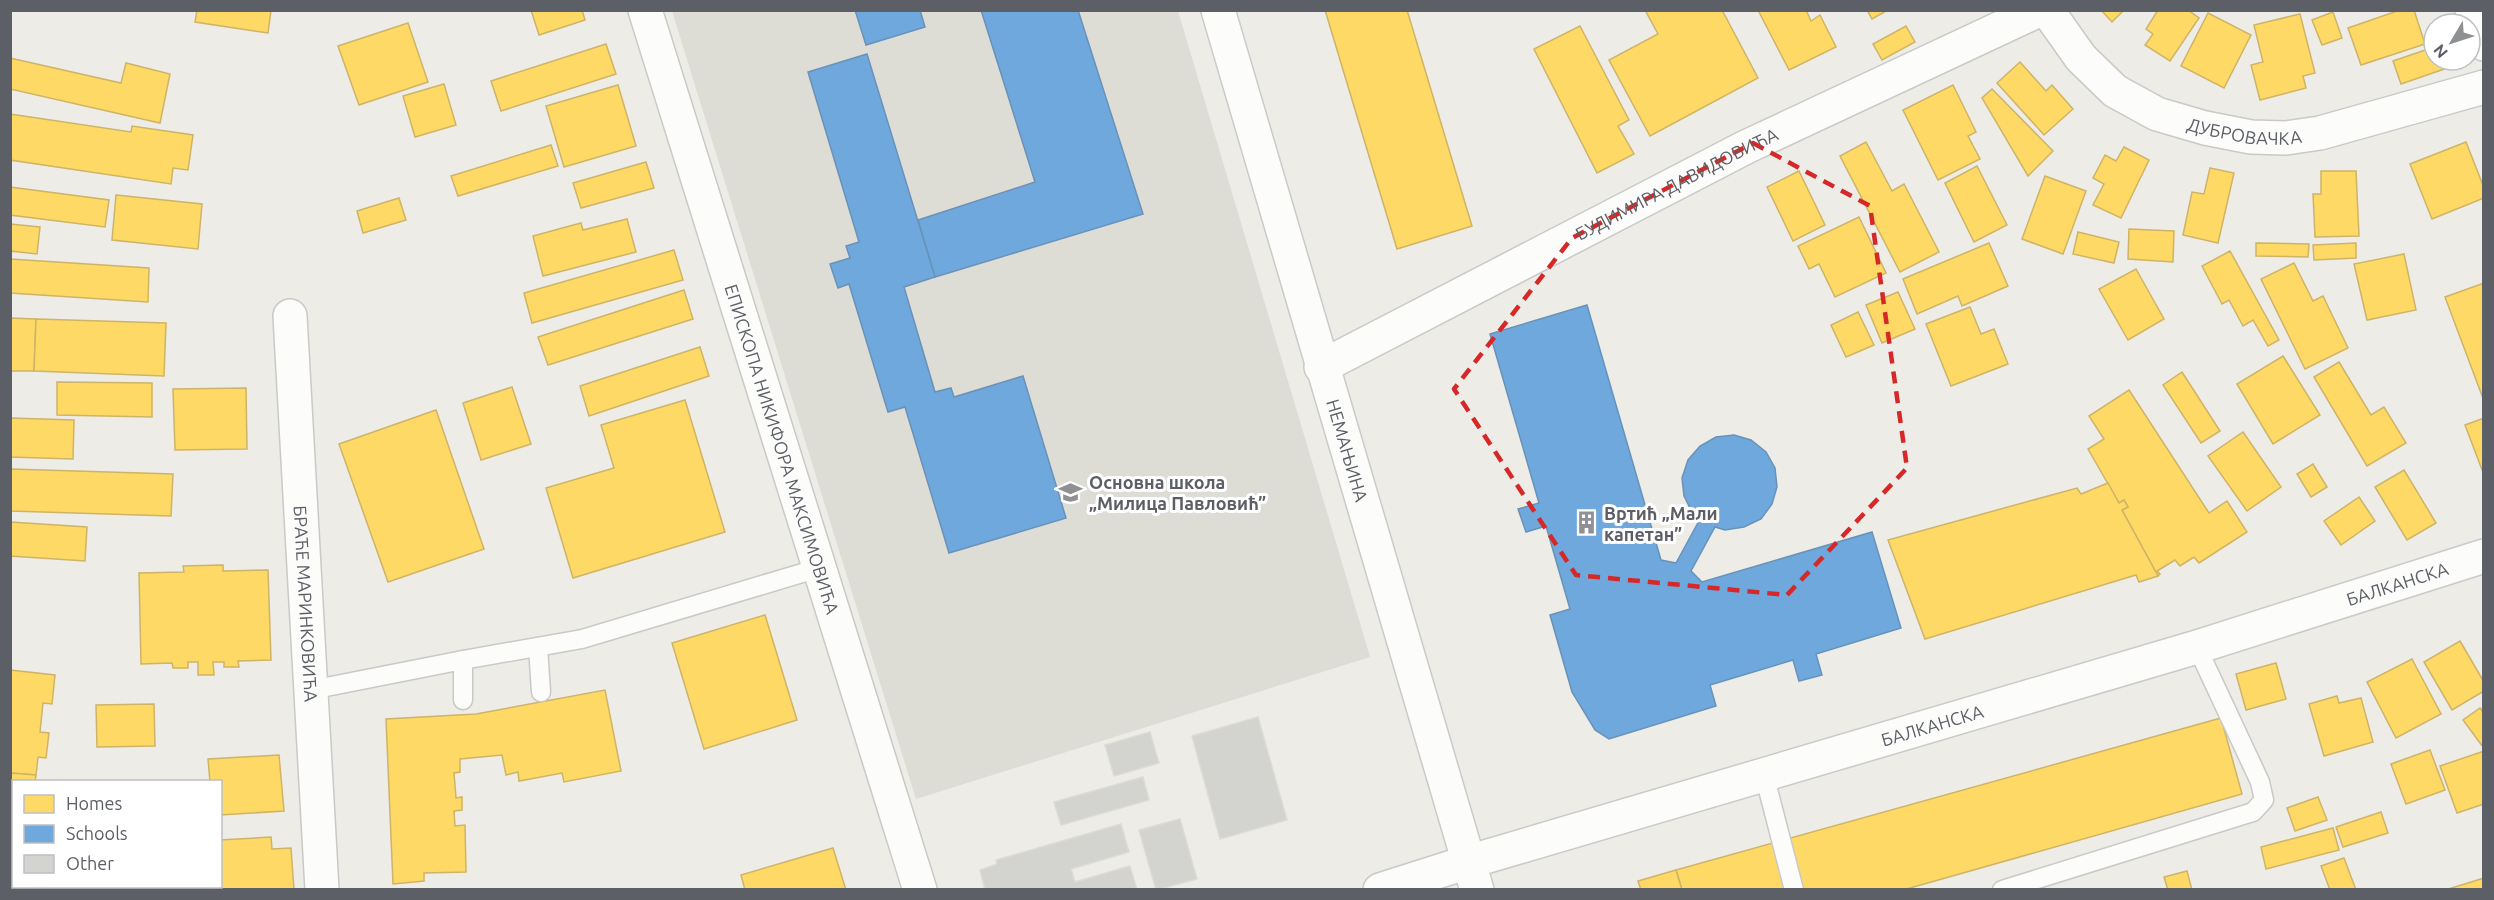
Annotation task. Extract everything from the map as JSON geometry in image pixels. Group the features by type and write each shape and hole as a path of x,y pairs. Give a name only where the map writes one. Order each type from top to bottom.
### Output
{"street":[{"name":"ЕПИСКОПА НИКИФОРА МАКСИМОВИЋА","path":"645,10 920,890"},
{"name":"НЕМАЊИНА","path":"1218,10 1472,876"},
{"name":"БУДИМИРА ДАВИДОВИЋА","path":"1322,367 1746,147 2039,10"},
{"name":"ДУБРОВАЧКА","path":"2047,10 2081,58 2115,91 2157,114 2205,128 2251,137 2286,138 2320,134 2484,87"},
{"path":"2472,10 2484,44"},
{"name":"БРАЋЕ МАРИНКОВИЋА","path":"290,316 322,890"},
{"name":"БАЛКАНСКА","path":"1380,890 1472,876 1764,774 2197,647 2484,556"}],"lane":[{"path":"311,690 582,639 819,568"},
{"path":"538,647 541,692"},
{"path":"2002,890 2253,812 2264,800 2260,782 2197,647"},
{"path":"463,660 463,700"},
{"path":"1764,774 1794,890"}],"highlighted area":[{"path":"1753,143 1870,206 1907,468 1787,595 1576,575 1454,389 1572,238"}],"shaded area":[{"name":"Основна школа „Милица Павловић”","path":"672,11 1178,11 1370,657 916,799"}],"building: Homes":[{"path":"197,10 271,10 268,33 195,22"},
{"path":"531,10 582,10 585,20 539,35"},
{"path":"1325,10 1407,10 1472,226 1397,249"},
{"path":"1645,10 1722,10 1758,78 1650,136 1609,60 1658,34"},
{"path":"1758,10 1806,10 1811,21 1820,15 1836,47 1789,70"},
{"path":"1867,10 1888,10 1872,19"},
{"path":"2101,10 2124,10 2112,22"},
{"path":"2158,10 2188,10 2199,18 2170,61 2145,45 2153,34 2146,29"},
{"path":"2400,10 2414,10 2422,35 2422,45 2361,65 2348,28"},
{"path":"2333,12 2342,38 2322,45 2312,20"},
{"path":"2208,13 2251,35 2224,88 2181,66"},
{"path":"2300,14 2315,73 2303,76 2306,88 2260,100 2251,65 2263,62 2254,25"},
{"path":"408,23 428,82 359,105 338,46"},
{"path":"1580,26 1629,120 1618,126 1634,154 1597,173 1534,49"},
{"path":"1906,26 1915,42 1882,60 1873,44"},
{"path":"606,44 616,74 501,111 491,81"},
{"path":"2422,51 2422,72 2436,72 2401,84 2393,61"},
{"path":"10,58 121,83 126,63 170,74 160,123 10,89"},
{"path":"2020,62 2046,91 2052,85 2073,109 2044,135 1997,83"},
{"path":"444,84 456,125 415,137 403,96"},
{"path":"618,85 636,146 564,167 546,106"},
{"path":"1953,85 1976,132 1968,136 1980,159 1938,180 1903,110"},
{"path":"1992,89 2053,151 2028,176 1982,98"},
{"path":"10,114 131,132 132,126 193,135 188,170 173,168 171,184 10,160"},
{"path":"1866,142 1892,191 1904,184 1939,252 1900,272 1840,156"},
{"path":"2466,142 2484,188 2484,198 2432,219 2410,164"},
{"path":"551,145 558,166 458,196 451,176"},
{"path":"2124,147 2149,160 2121,218 2093,205 2104,184 2093,178 2105,155 2116,161"},
{"path":"646,162 654,188 581,208 573,183"},
{"path":"1977,166 2007,225 1974,242 1945,183"},
{"path":"2210,168 2234,173 2218,243 2183,235 2192,192 2204,194"},
{"path":"1799,171 1825,225 1793,241 1767,187"},
{"path":"2321,171 2356,171 2359,236 2315,237 2313,194 2321,194"},
{"path":"2045,176 2086,191 2063,254 2022,239"},
{"path":"10,187 109,200 105,227 10,215"},
{"path":"116,195 202,204 198,249 112,240"},
{"path":"399,198 406,220 363,233 357,211"},
{"path":"1859,217 1886,273 1835,297 1819,264 1809,269 1798,246"},
{"path":"627,219 636,252 543,276 533,236 581,223 583,230"},
{"path":"10,224 40,227 37,254 10,251"},
{"path":"2129,229 2174,231 2173,262 2128,259"},
{"path":"2078,232 2119,242 2114,263 2073,254"},
{"path":"1989,243 2008,286 1962,306 1958,296 1917,314 1903,279"},
{"path":"2256,243 2309,244 2308,257 2256,256"},
{"path":"2356,243 2356,258 2314,260 2313,245"},
{"path":"674,250 683,280 532,323 524,293"},
{"path":"2230,251 2279,340 2268,346 2253,320 2243,326 2229,300 2222,304 2202,266"},
{"path":"2404,254 2416,310 2367,320 2354,264"},
{"path":"10,259 149,268 148,302 10,293"},
{"path":"2294,263 2313,301 2323,296 2348,348 2305,369 2261,279"},
{"path":"2136,269 2164,319 2128,340 2099,289"},
{"path":"2484,283 2484,401 2445,297"},
{"path":"684,290 693,319 548,365 538,337"},
{"path":"1898,292 1915,329 1882,343 1866,305"},
{"path":"1970,307 1981,334 1994,329 2008,364 1951,386 1926,324"},
{"path":"1858,312 1874,345 1846,357 1831,325"},
{"path":"10,318 36,319 34,371 10,371"},
{"path":"36,319 166,323 164,376 34,371"},
{"path":"700,347 709,376 589,416 580,386"},
{"path":"2283,356 2320,415 2273,444 2237,384"},
{"path":"2339,362 2371,415 2384,407 2406,443 2367,466 2314,377"},
{"path":"2182,372 2220,431 2201,443 2163,385"},
{"path":"57,382 152,383 152,417 57,415"},
{"path":"512,387 531,444 481,460 463,403"},
{"path":"246,388 247,449 175,450 173,389"},
{"path":"2129,390 2209,513 2227,501 2247,532 2199,563 2194,557 2180,566 2175,560 2157,571 2160,574 2158,576 2122,510 2128,507 2124,500 2119,503 2088,449 2104,439 2089,416"},
{"path":"685,400 725,532 573,578 546,488 614,468 601,425"},
{"path":"436,410 484,549 388,582 339,444"},
{"path":"10,418 74,420 73,459 10,457"},
{"path":"2484,418 2484,475 2465,425"},
{"path":"2243,432 2281,487 2247,511 2208,456"},
{"path":"2313,464 2327,487 2311,497 2297,474"},
{"path":"10,469 173,474 171,516 10,511"},
{"path":"2404,470 2436,523 2407,540 2375,487"},
{"path":"2108,483 2119,503 2124,500 2128,507 2122,510 2158,576 2139,582 2136,575 1925,639 1888,540 2077,488 2081,494"},
{"path":"2359,497 2375,521 2341,545 2324,521"},
{"path":"10,522 87,527 85,561 10,556"},
{"path":"223,565 223,571 268,570 271,660 238,661 239,667 224,667 224,662 213,662 214,675 198,675 198,662 188,662 188,668 173,668 172,663 141,664 139,573 184,572 183,566"},
{"path":"765,615 797,720 704,749 672,643"},
{"path":"2460,641 2484,682 2484,691 2452,710 2424,662"},
{"path":"2412,659 2441,714 2396,738 2367,682"},
{"path":"2276,663 2286,699 2246,710 2236,674"},
{"path":"10,670 55,675 52,704 43,703 40,732 49,733 46,758 38,757 36,775 10,773"},
{"path":"605,690 621,771 564,782 562,773 519,781 518,772 506,775 502,755 460,759 460,772 454,773 456,798 462,797 462,810 454,811 455,826 465,825 466,872 424,873 424,881 393,884 386,719 476,714"},
{"path":"2337,696 2339,703 2361,698 2373,742 2324,756 2309,704"},
{"path":"154,704 155,746 97,747 96,705"},
{"path":"2480,708 2484,713 2483,747 2463,720"},
{"path":"2221,718 2242,794 1903,890 1682,890 1676,870"},
{"path":"2430,750 2445,790 2406,804 2391,764"},
{"path":"2484,751 2484,804 2457,813 2440,766"},
{"path":"279,755 284,811 222,815 222,780 210,780 208,759"},
{"path":"10,773 36,775 35,780 12,780 12,888 24,888 24,890 10,890"},
{"path":"2318,797 2327,820 2295,831 2287,808"},
{"path":"2381,812 2388,833 2343,847 2336,827"},
{"path":"2333,828 2339,850 2266,869 2261,847"},
{"path":"271,837 272,849 291,848 294,890 220,890 222,888 222,840"},
{"path":"833,848 846,890 745,890 741,875"},
{"path":"2344,858 2356,890 2330,890 2321,866"},
{"path":"1676,870 1682,890 1641,890 1638,881"},
{"path":"2187,871 2192,890 2168,890 2164,877"},
{"path":"2484,878 2484,890 2445,890"},
{"path":"110,888 182,888 182,890 110,890"}],"building: Schools":[{"path":"855,10 920,10 925,27 866,45"},
{"path":"981,10 1078,10 1143,214 935,277 918,220 1035,182"},
{"path":"867,54 935,277 904,287 935,392 951,388 954,397 1023,376 1066,518 949,553 905,407 888,412 849,284 838,288 830,264 850,258 846,246 859,242 808,72"},
{"name":"Вртић „Мали капетан”","path":"1587,305 1661,560 1676,563 1700,519 1692,512 1684,496 1682,478 1688,460 1700,446 1716,437 1734,435 1751,440 1766,452 1775,468 1777,487 1772,504 1761,519 1744,527 1725,530 1715,527 1691,571 1702,582 1872,532 1901,628 1816,654 1822,675 1799,681 1793,660 1710,685 1716,706 1609,739 1595,730 1572,692 1550,615 1570,609 1546,526 1526,532 1518,509 1539,503 1490,334"}],"building: Other":[{"path":"1258,717 1287,820 1220,839 1192,736"},
{"path":"1150,732 1159,763 1114,776 1105,745"},
{"path":"1143,777 1149,800 1061,825 1054,802"},
{"path":"1180,819 1197,879 1156,890 1139,830"},
{"path":"1121,824 1129,852 1071,869 1075,882 1130,866 1137,890 985,890 980,870 997,864 996,860"}],"place":[{"name":"Основна школа „Милица Павловић”","path":"1071,492"},
{"name":"Вртић „Мали капетан”","path":"1586,523"}]}
